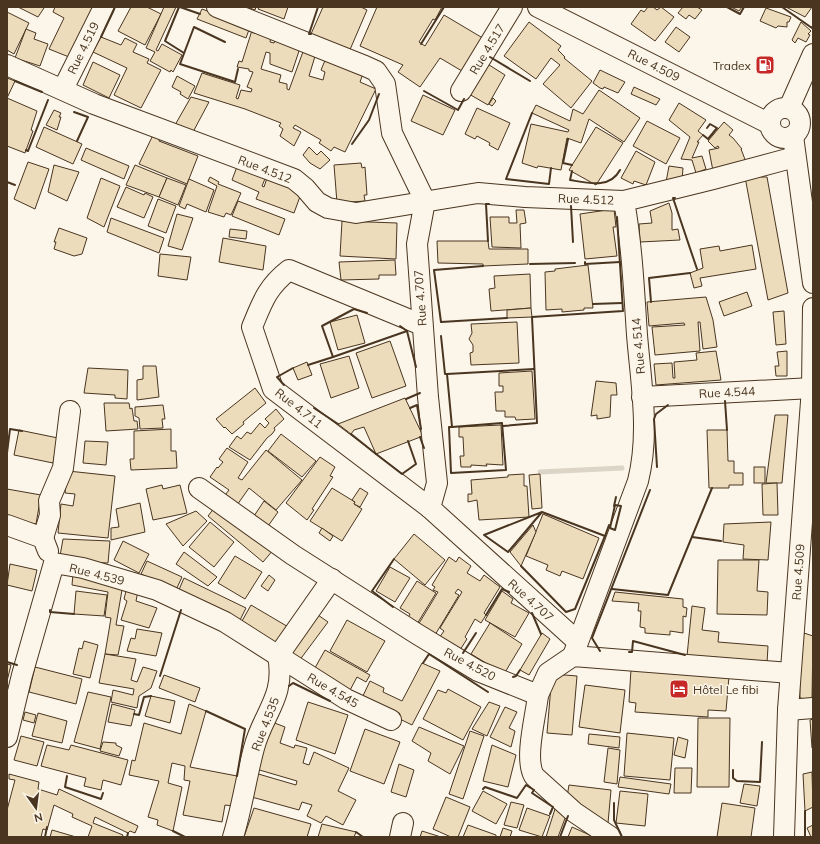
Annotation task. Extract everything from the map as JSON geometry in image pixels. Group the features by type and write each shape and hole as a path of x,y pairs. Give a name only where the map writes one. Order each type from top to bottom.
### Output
{"street":[{"name":"Rue 4.519","path":"63,89 104,7"},
{"path":"217,7 376,70 383,80 388,95 392,133 425,200"},
{"name":"Rue 4.517","path":"461,91 512,7"},
{"name":"Rue 4.509","path":"538,7 770,124 775,134 780,137 787,138 799,122"},
{"path":"813,54 799,122 795,157 813,284"},
{"name":"Rue 4.512","path":"7,65 94,104 294,179 305,188 317,202 328,208 356,212 425,200 478,193 525,197 624,201"},
{"path":"624,201 795,157"},
{"name":"Rue 4.707","path":"425,200 417,244 422,325 437,483 430,508 575,649"},
{"name":"Rue 4.514","path":"575,649 638,481 643,462 644,433 642,397 630,236 624,201"},
{"name":"Rue 4.711","path":"422,325 289,270 281,276 267,293 252,327 273,389 430,508"},
{"name":"Rue 4.509","path":"784,837 790,673 812,388 813,308"},
{"name":"Rue 4.544","path":"642,397 812,388"},
{"path":"54,563 43,538 50,515 50,501 63,468 70,411"},
{"name":"Rue 4.520","path":"199,488 293,555 417,634 478,671 538,695"},
{"path":"7,524 43,538"},
{"name":"Rue 4.539","path":"7,737 22,675 54,563 83,568 157,590 225,622 278,656"},
{"path":"278,656 332,579"},
{"path":"611,837 574,812 531,772 530,753 538,695 548,673 575,649 790,673"},
{"name":"Rue 4.545","path":"278,656 346,699 391,720"},
{"name":"Rue 4.535","path":"233,837 239,818 254,748 275,702 281,670 278,656"},
{"path":"788,710 813,708"}],"building":[{"path":"18,7 41,7 44,8 38,17"},
{"path":"55,7 93,7 69,57 49,49 64,18 53,12"},
{"path":"131,7 147,7 161,14 145,45 118,31"},
{"path":"164,7 176,7 156,50 158,51 162,44 182,55 173,72 171,70 170,72 150,61 155,52 146,48"},
{"path":"247,7 256,7 255,10"},
{"path":"259,7 288,7 284,19 258,9"},
{"path":"323,7 361,7 367,10 349,52 311,34"},
{"path":"377,7 442,7 435,20 433,19 419,42 425,46 444,15 486,40 467,74 440,58 420,87 398,72 403,65 360,46"},
{"path":"648,7 653,7 657,10 661,7 674,17 655,41 631,24 641,10 644,12"},
{"path":"683,7 697,7 702,10 695,19 689,15 686,19 678,13"},
{"path":"731,7 742,7 739,11"},
{"path":"786,7 812,7 805,17"},
{"path":"766,8 791,17 789,22 787,22 787,27 778,26 776,28 760,21"},
{"path":"202,9 250,27 246,38 197,19"},
{"path":"7,12 29,23 14,54 7,50"},
{"path":"529,22 561,46 558,50 565,57 564,58 592,81 571,108 543,84 560,65 551,58 536,79 504,56"},
{"path":"801,22 811,31 808,34 810,35 806,42 798,38 795,43 792,40"},
{"path":"253,27 272,33 270,42 274,43 277,37 301,45 292,72 270,64 270,53 266,52 261,69 281,75 279,82 287,84 287,89 289,90 304,49 316,53 309,76 323,80 325,72 321,70 326,58 364,71 360,82 376,89 345,152 334,147 331,151 319,143 321,140 295,125 293,128 301,132 294,146 280,136 283,129 279,126 281,123 245,109 194,93 202,73 240,85 236,98 238,99 241,90 251,92 252,89 247,87 253,72 249,71 249,69 237,67 239,61 242,62"},
{"path":"676,27 690,37 679,52 665,42"},
{"path":"26,29 36,33 34,39 48,44 40,66 15,58"},
{"path":"101,37 121,45 125,38 137,44 133,52 149,59 147,63 161,70 141,108 114,95 127,68 93,52"},
{"path":"93,62 120,75 109,98 83,85"},
{"path":"486,63 505,75 488,105 469,94"},
{"path":"600,70 625,82 618,93 604,87 603,89 600,88 593,83"},
{"path":"177,76 195,86 188,99 180,94 181,92 172,87"},
{"path":"7,78 15,81 7,98"},
{"path":"634,87 660,99 656,105 631,94"},
{"path":"599,90 640,118 624,142 589,119 581,143 567,138 561,170 538,166 537,168 522,163 531,124 568,132 569,130 532,113 536,105 570,121 573,109 583,114"},
{"path":"423,95 455,110 443,135 411,121"},
{"path":"191,97 209,102 193,132 175,125"},
{"path":"7,98 37,111 31,130 33,131 25,153 7,146"},
{"path":"493,98 496,101 492,106 489,104"},
{"path":"679,103 706,120 698,131 703,135 697,142 699,142 692,158 702,156 706,169 696,173 692,160 681,159 690,137 669,120"},
{"path":"477,108 510,123 498,150 489,145 490,143 477,136 475,139 465,134"},
{"path":"54,110 61,113 57,130 46,125"},
{"path":"647,121 680,138 666,164 633,146"},
{"path":"724,122 733,130 729,135 742,149 746,162 713,171 709,150 719,148 718,146 715,148 708,141"},
{"path":"44,127 82,144 73,164 36,147"},
{"path":"596,127 623,143 596,185 569,170"},
{"path":"153,135 160,137 159,141 198,156 187,184 139,164"},
{"path":"309,147 317,155 321,151 330,160 320,169 310,163 303,155"},
{"path":"86,148 129,166 124,179 81,160"},
{"path":"636,151 655,162 646,185 634,181 633,184 621,178"},
{"path":"28,162 49,169 35,209 14,199"},
{"path":"361,163 362,168 365,167 367,195 364,195 365,201 337,203 334,165"},
{"path":"238,164 267,174 262,186 264,187 267,178 302,191 294,213 256,199 259,192 232,180"},
{"path":"54,165 79,172 67,201 48,192"},
{"path":"135,165 167,178 159,197 126,185"},
{"path":"669,166 683,168 682,180 666,182"},
{"path":"759,172 761,177 767,177 788,293 768,300 745,177"},
{"path":"210,177 219,182 218,184 241,193 231,215 226,213 224,217 208,212 217,186 208,181"},
{"path":"101,178 120,186 104,227 87,218"},
{"path":"167,178 186,185 178,205 159,197"},
{"path":"189,179 214,190 206,212 187,204 185,209 179,206"},
{"path":"126,187 144,195 145,193 153,197 144,218 117,207"},
{"path":"158,199 176,206 166,233 148,226"},
{"path":"238,201 285,219 279,235 232,216"},
{"path":"669,203 672,213 672,230 678,229 680,240 640,242 639,224 652,223 650,211"},
{"path":"614,209 616,227 613,227 617,256 585,259 580,214"},
{"path":"516,210 524,210 526,223 520,224 521,248 492,247 490,217 509,217 509,223 517,223"},
{"path":"177,214 193,218 182,250 168,246"},
{"path":"111,218 164,238 159,253 107,232"},
{"path":"342,221 397,223 396,259 340,256"},
{"path":"59,228 87,238 82,254 74,256 54,249 56,242 54,242"},
{"path":"230,229 247,231 246,239 229,237"},
{"path":"223,238 266,246 263,270 219,262"},
{"path":"437,241 488,241 489,249 528,249 528,264 483,266 483,264 438,263"},
{"path":"752,245 756,269 700,278 702,286 694,288 690,273 703,268 700,249 719,246 720,251"},
{"path":"160,254 191,257 187,280 158,276"},
{"path":"395,260 396,275 379,275 379,279 341,280 339,262"},
{"path":"588,265 593,308 562,312 562,309 546,310 545,272 555,271 555,269"},
{"path":"530,274 531,308 491,311 489,289 495,288 494,276"},
{"path":"747,292 752,306 724,316 719,302"},
{"path":"706,297 713,320 717,347 703,349 700,322 698,322 700,351 655,355 652,327 685,325 684,323 649,326 647,302"},
{"path":"531,308 532,317 507,318 507,310"},
{"path":"784,311 786,344 776,345 773,312"},
{"path":"357,315 365,343 338,350 330,322"},
{"path":"517,322 519,363 471,365 470,353 473,352 473,345 469,339 472,333 471,324"},
{"path":"390,341 406,386 372,398 356,353"},
{"path":"716,351 721,380 656,385 654,364 672,363 673,378 675,378 674,362 697,360 696,353"},
{"path":"787,351 787,376 776,376 775,366 779,366 777,352"},
{"path":"349,356 359,388 331,398 320,364"},
{"path":"307,362 312,375 298,380 293,368"},
{"path":"143,366 156,366 159,397 137,400 137,380 143,379"},
{"path":"88,368 128,370 127,399 115,398 115,395 84,393"},
{"path":"532,371 535,419 516,420 515,417 505,417 505,411 496,411 495,392 503,392 503,386 499,386 499,373"},
{"path":"596,381 616,383 617,395 611,395 610,417 597,419 597,415 591,416"},
{"path":"255,388 266,403 243,422 244,424 232,434 216,419"},
{"path":"405,398 423,436 376,454 364,427 354,430 351,434 338,424"},
{"path":"104,403 129,403 130,409 132,408 134,421 137,421 138,429 106,431"},
{"path":"163,405 165,419 162,419 163,428 140,429 139,418 135,416 135,407"},
{"path":"276,409 284,419 274,428 275,430 272,434 267,438 250,460 229,447 237,436 241,439 247,432 251,434 260,423 265,428 269,423 265,419"},
{"path":"775,415 788,415 782,483 766,483"},
{"path":"501,425 503,465 486,464 487,466 471,465 471,467 461,467 460,456 464,456 463,437 459,437 459,427"},
{"path":"171,429 171,451 176,451 177,468 131,470 130,459 134,459 134,431"},
{"path":"19,430 58,438 53,463 14,455"},
{"path":"707,430 727,430 728,461 734,461 734,473 743,473 743,485 729,485 729,488 709,488"},
{"path":"281,434 316,461 302,477 268,451"},
{"path":"85,441 108,442 106,465 83,463"},
{"path":"227,448 248,462 238,478 242,480 266,450 302,480 276,510 249,488 235,508 222,499 229,490 210,477 217,467 218,468 223,462 219,459"},
{"path":"320,457 335,467 330,476 333,477 312,509 314,510 307,520 286,503"},
{"path":"754,467 765,467 765,483 754,483"},
{"path":"68,471 115,476 108,538 58,533 61,504 73,506 75,494 65,493"},
{"path":"524,474 524,486 527,486 529,517 479,520 477,500 468,502 468,494 472,494 471,480"},
{"path":"540,474 542,508 532,509 529,475"},
{"path":"777,483 778,515 763,515 762,484"},
{"path":"162,485 163,489 180,485 187,513 153,520 146,489"},
{"path":"332,488 355,502 354,504 362,509 342,541 310,521"},
{"path":"360,488 368,493 360,507 354,504 355,502 352,500"},
{"path":"7,489 41,495 36,524 7,519"},
{"path":"264,501 278,512 266,529 252,519"},
{"path":"140,503 145,532 111,540 111,528 119,527 116,509"},
{"path":"218,503 274,549 263,562 208,516"},
{"path":"196,511 207,521 183,546 166,524"},
{"path":"543,514 599,538 583,579 562,571 560,576 546,570 548,565 526,556"},
{"path":"210,522 234,542 214,567 189,547"},
{"path":"771,522 768,560 743,559 744,545 723,542 724,524"},
{"path":"533,525 536,532 521,566 510,552"},
{"path":"322,528 333,536 330,541 319,533"},
{"path":"414,534 445,560 425,585 394,559"},
{"path":"63,539 110,541 108,563 62,561 60,556"},
{"path":"123,541 149,554 139,573 114,560"},
{"path":"184,552 217,577 208,586 176,564"},
{"path":"235,556 262,572 245,599 218,583"},
{"path":"449,557 456,562 459,557 471,566 467,573 480,581 484,575 500,587 484,613 486,615 481,623 475,619 465,637 467,639 460,650 439,638 444,631 440,628 462,592 458,589 455,593 459,595 435,635 418,625 438,592 433,590 435,587 432,585"},
{"path":"718,560 759,560 757,591 768,592 767,615 717,614"},
{"path":"147,561 182,577 176,590 141,574"},
{"path":"10,564 37,570 32,591 7,585"},
{"path":"390,567 410,578 395,602 376,591"},
{"path":"73,574 123,584 116,625 124,626 118,655 105,654 111,618 105,617 108,592 72,585"},
{"path":"269,575 275,580 268,591 261,586"},
{"path":"184,578 246,608 240,620 178,592"},
{"path":"417,581 436,593 417,624 408,618 410,614 400,608"},
{"path":"127,587 138,591 136,601 157,608 149,628 121,620 127,601 124,599"},
{"path":"76,591 107,595 104,616 74,614"},
{"path":"502,591 513,599 511,603 529,613 515,637 485,620"},
{"path":"615,592 683,599 683,607 687,608 686,617 683,616 683,633 670,631 670,635 645,633 645,628 640,627 641,611 638,611 639,603 612,601"},
{"path":"251,605 290,628 280,645 242,621"},
{"path":"692,606 705,608 702,630 719,632 718,642 768,646 767,663 687,656"},
{"path":"318,615 328,622 299,661 290,651"},
{"path":"347,620 385,641 367,672 330,651"},
{"path":"490,623 522,644 504,674 471,654"},
{"path":"137,629 162,633 156,656 127,651 131,638 135,639"},
{"path":"542,633 550,639 529,675 520,670"},
{"path":"804,633 813,636 812,700 800,698 799,658"},
{"path":"84,641 98,645 90,678 73,674 79,648 82,649"},
{"path":"325,650 370,675 366,682 357,677 348,694 311,675"},
{"path":"105,654 136,659 131,680 137,682 143,667 157,671 151,688 139,696 137,708 111,702 113,690 133,695 134,689 99,683"},
{"path":"422,663 440,671 412,725 361,700 370,681 384,688 383,692 402,701"},
{"path":"7,664 11,665 7,681"},
{"path":"35,667 82,679 76,704 29,692"},
{"name":"Hôtel Le fibi","path":"631,669 729,676 726,711 708,710 708,717 635,712 636,703 629,702"},
{"path":"552,674 577,676 572,735 547,733"},
{"path":"164,675 200,688 195,702 159,688"},
{"path":"585,685 625,690 620,733 579,727"},
{"path":"448,689 481,707 463,740 423,719 438,690 446,693"},
{"path":"88,692 111,697 100,749 74,742"},
{"path":"151,696 175,701 170,723 145,716"},
{"path":"308,702 348,715 335,754 296,740"},
{"path":"489,702 500,706 487,736 472,729"},
{"path":"112,704 135,710 131,726 108,722"},
{"path":"189,704 206,711 190,767 237,776 233,806 225,805 222,822 183,815 190,781 184,780 185,766 172,763 168,783 182,787 173,831 157,825 158,820 148,817 159,781 129,775 132,760 135,761 144,723 181,734"},
{"path":"505,707 517,712 509,728 515,731 511,747 490,737"},
{"path":"25,712 36,715 34,723 23,720"},
{"path":"38,713 67,721 62,743 32,736"},
{"path":"698,718 730,718 729,787 697,787"},
{"path":"813,719 813,748 812,748 810,720"},
{"path":"272,722 285,727 280,743 294,748 295,745 307,748 303,763 309,765 314,752 349,768 338,791 356,800 343,825 326,816 321,823 307,816 312,805 302,802 299,810 248,796 255,773 296,785 297,781 256,769"},
{"path":"419,727 464,746 450,774 428,761 431,753 412,741"},
{"path":"365,729 400,742 384,784 350,771"},
{"path":"470,731 484,736 463,799 449,794"},
{"path":"627,733 674,738 670,780 624,776"},
{"path":"589,734 620,737 619,748 588,744"},
{"path":"21,736 44,742 37,766 14,760"},
{"path":"678,737 688,740 685,758 674,755"},
{"path":"103,742 116,743 116,745 122,748 119,756 100,751"},
{"path":"47,745 69,750 71,745 128,760 121,785 103,780 101,790 84,786 86,778 41,766"},
{"path":"492,745 516,755 508,787 483,781"},
{"path":"608,748 620,750 617,784 604,782"},
{"path":"399,764 414,770 406,797 391,792"},
{"path":"675,768 692,768 691,793 674,793"},
{"path":"812,772 813,807 805,811 803,774"},
{"path":"9,774 39,782 38,789 57,795 59,789 138,826 135,833 130,831 128,833 95,817 93,823 123,835 122,837 88,837 92,826 72,817 73,814 54,805 47,830 43,829 41,837 7,837 7,810 15,780 9,779"},
{"path":"620,777 671,784 669,794 618,787"},
{"path":"744,784 760,786 757,806 740,803"},
{"path":"569,785 611,790 608,823 593,821 566,803"},
{"path":"483,791 507,804 496,824 472,811"},
{"path":"620,791 648,794 645,826 616,823"},
{"path":"446,797 470,807 458,837 451,837 433,829"},
{"path":"511,802 524,805 517,828 504,825"},
{"path":"722,803 755,808 751,837 717,837"},
{"path":"254,808 311,824 307,837 244,837"},
{"path":"527,808 550,816 542,837 519,830"},
{"path":"555,809 567,813 558,837 546,837"},
{"path":"322,824 356,832 354,837 318,837"},
{"path":"468,825 496,835 496,837 463,837"},
{"path":"813,825 813,837 811,837 807,828"},
{"path":"572,827 594,837 568,837"},
{"path":"503,828 512,831 510,837 500,837"},
{"path":"52,830 76,837 50,837"},
{"path":"422,831 441,837 420,837"}],"waterway":[{"path":"540,472 622,468"}],"wall":[{"path":"101,37 115,7"},
{"path":"179,7 165,41 184,53"},
{"path":"180,7 200,14"},
{"path":"311,34 309,34 318,7"},
{"path":"421,44 444,7"},
{"path":"727,7 740,14 744,7"},
{"path":"782,7 812,28 813,26"},
{"path":"225,42 194,27 180,64 235,82 238,69"},
{"path":"490,57 530,81"},
{"path":"15,81 42,92"},
{"path":"424,91 458,110 464,99"},
{"path":"352,144 369,120 379,94"},
{"path":"26,150 28,151 48,100"},
{"path":"74,112 88,117 77,141"},
{"path":"532,113 506,179 549,184 551,168"},
{"path":"703,135 708,139 717,128 710,124 707,128"},
{"path":"568,139 563,163 572,165"},
{"path":"572,171 570,180 598,183 610,180 616,176 620,170"},
{"path":"7,182 15,185"},
{"path":"675,198 673,198 697,269"},
{"path":"488,241 486,204 489,204"},
{"path":"571,206 573,242"},
{"path":"503,426 537,423 532,317 623,311 617,217"},
{"path":"585,262 585,264 620,262"},
{"path":"530,264 575,263"},
{"path":"483,266 434,270 441,322 507,318"},
{"path":"651,302 649,278 690,273"},
{"path":"593,304 622,303"},
{"path":"367,313 354,309 322,326 333,357 407,331"},
{"path":"400,326 407,331 416,367"},
{"path":"441,336 445,374 447,374 452,427 449,427 451,473 506,470 502,423 452,427"},
{"path":"308,365 333,357"},
{"path":"284,385 277,377 293,368"},
{"path":"447,374 534,369"},
{"path":"406,399 420,393"},
{"path":"725,401 727,430"},
{"path":"410,408 417,405 421,429"},
{"path":"657,467 654,419 656,414 668,405"},
{"path":"314,408 338,424"},
{"path":"7,453 10,429 22,431"},
{"path":"351,434 376,454"},
{"path":"420,437 424,448"},
{"path":"376,454 402,474 416,464 408,441"},
{"path":"612,589 668,595 712,488"},
{"path":"600,651 592,638 650,490"},
{"path":"614,506 616,497"},
{"path":"615,505 621,506 615,530 610,528 615,505"},
{"path":"521,566 566,612 575,609 605,536 542,512 484,535 508,552 542,512"},
{"path":"605,536 609,525"},
{"path":"692,537 721,541"},
{"path":"393,607 372,591 394,559"},
{"path":"486,615 502,589 509,592"},
{"path":"50,610 50,612 74,614"},
{"path":"160,676 181,610"},
{"path":"532,613 541,634"},
{"path":"463,653 476,633"},
{"path":"629,652 632,652 633,641 685,655"},
{"path":"423,663 429,654 488,692"},
{"path":"7,662 17,665"},
{"path":"513,677 516,676 520,670"},
{"path":"289,686 293,683 330,701"},
{"path":"134,714 139,715 144,697 151,696"},
{"path":"206,711 245,729 237,776"},
{"path":"733,770 733,778 737,781 760,782 762,742"},
{"path":"67,776 65,787 101,799 103,793"},
{"path":"483,789 485,787 517,798 526,785 534,790 532,793 553,807 550,814"},
{"path":"614,803 614,820 622,837"},
{"path":"805,811 805,837"},
{"path":"560,837 568,816"},
{"path":"45,837 47,827"},
{"path":"173,831 185,837"},
{"path":"356,832 363,837"},
{"path":"127,837 128,833"}],"place":[{"name":"Tradex","path":"765,65"},
{"name":"Hôtel Le fibi","path":"679,689"}]}
